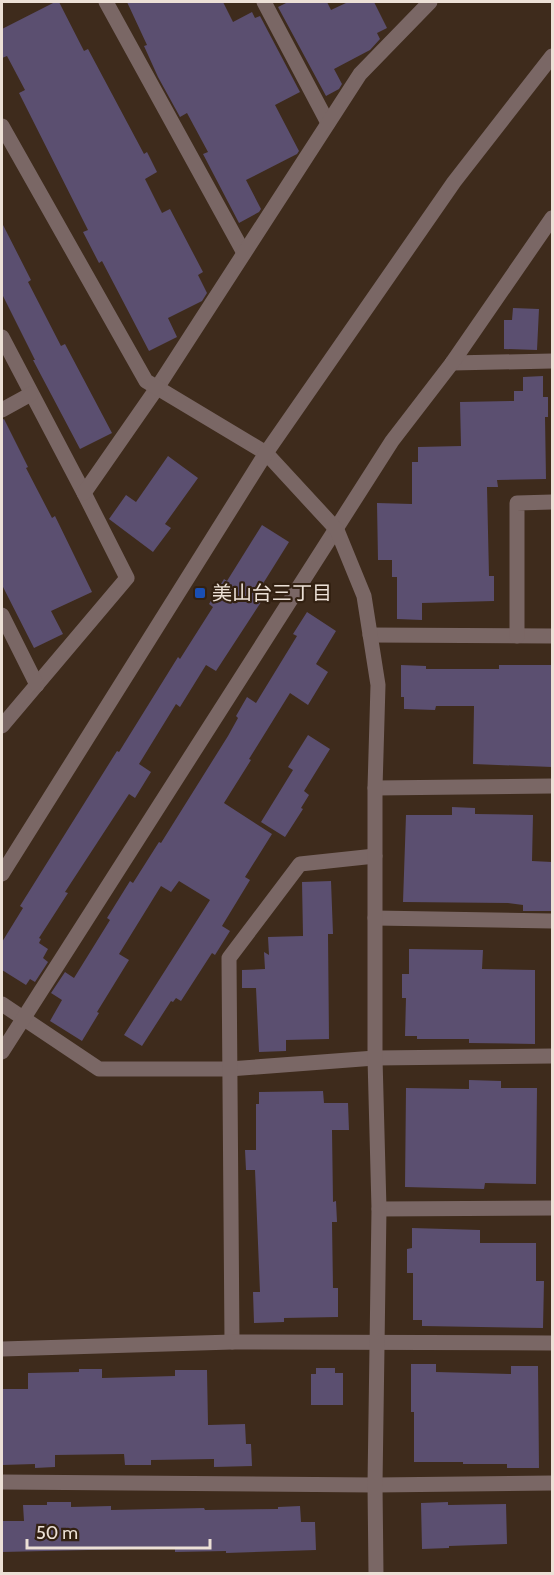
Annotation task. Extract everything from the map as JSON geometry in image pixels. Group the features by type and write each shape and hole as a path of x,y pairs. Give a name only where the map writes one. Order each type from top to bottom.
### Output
{"street":[{"path":"106,2 244,253"},
{"path":"264,2 328,123"},
{"path":"84,493 157,388 360,74 427,3"},
{"path":"2,874 266,453 454,182 552,56"},
{"path":"2,126 146,381 266,453 336,529 364,596 378,685 375,788 375,1058 379,1209 376,1574"},
{"path":"2,1052 392,441 452,363 552,218"},
{"path":"2,337 127,578 2,726"},
{"path":"452,363 552,361"},
{"path":"2,410 31,394"},
{"path":"517,636 517,503 552,502"},
{"path":"2,615 37,685"},
{"path":"370,635 552,636"},
{"path":"375,788 552,786"},
{"path":"232,1342 229,958 300,864 375,856"},
{"path":"375,918 552,921"},
{"path":"2,1004 99,1069 229,1069 375,1058 552,1056"},
{"path":"379,1209 552,1208"},
{"path":"2,1349 232,1342 552,1344"},
{"path":"2,1482 375,1485 552,1483"}],"building":[{"path":"59,2 84,51 88,49 144,154 147,152 157,172 145,179 162,213 170,209 203,272 198,275 207,293 202,301 168,318 177,337 149,351 102,261 99,263 83,232 88,230 19,93 25,90 7,56 2,58 2,29"},
{"path":"127,2 223,2 233,22 252,12 255,18 260,16 300,92 275,105 299,151 246,180 261,209 259,212 239,223 203,154 208,152 187,113 180,117 158,77 144,46 147,45"},
{"path":"288,2 327,2 331,10 348,2 374,2 387,28 377,33 380,39 370,50 334,69 342,84 339,89 326,96 278,7"},
{"path":"2,223 31,280 28,282 61,346 65,344 112,433 80,449 33,360 35,360 2,294"},
{"path":"513,308 539,309 537,350 504,349 504,320 512,320"},
{"path":"543,376 543,397 548,397 548,417 545,417 546,479 497,480 498,487 487,487 489,576 494,576 494,601 422,603 422,620 397,619 397,577 392,577 392,560 378,560 377,503 412,504 412,462 418,462 418,447 461,446 460,402 514,401 514,391 523,391 523,377"},
{"path":"4,419 28,467 26,468 52,518 55,516 92,592 51,611 63,634 34,648 2,585 2,420"},
{"path":"168,456 198,478 165,524 171,528 153,552 109,519 126,495 136,502"},
{"path":"262,525 289,542 254,598 261,602 216,671 206,665 180,707 176,704 139,764 151,772 135,798 129,794 65,892 68,893 39,938 41,939 39,943 48,949 43,958 48,962 35,982 30,979 26,985 2,970 2,942 23,908 20,906 117,751 119,752 178,657 180,659 213,607 209,604 224,579 227,581"},
{"path":"307,612 336,631 316,664 328,672 308,705 290,693 224,803 272,834 245,877 250,880 222,926 230,931 215,955 212,953 181,1001 176,998 173,1002 171,1001 142,1046 124,1035 210,900 179,881 171,892 161,886 119,954 129,960 82,1041 50,1021 62,1000 51,993 65,972 74,978 110,920 107,918 130,881 133,883 159,842 161,843 228,736 247,697 256,703 297,636 293,634"},
{"path":"401,665 426,666 426,669 499,669 499,665 552,665 552,767 473,764 474,706 436,706 435,710 404,709 404,697 401,697"},
{"path":"308,735 330,749 304,791 309,795 285,837 261,822 293,770 288,767"},
{"path":"452,807 475,808 475,814 533,815 532,861 552,862 552,911 523,911 523,905 508,903 403,902 406,815 452,815"},
{"path":"331,881 333,934 328,934 329,1039 286,1040 286,1051 259,1052 256,988 242,988 242,970 265,969 264,952 269,955 268,937 303,936 302,882"},
{"path":"409,949 483,950 482,969 535,970 535,1044 469,1043 469,1039 417,1039 417,1036 405,1036 406,998 402,998 402,974 409,974"},
{"path":"469,1080 501,1081 501,1088 537,1088 536,1184 485,1183 484,1189 405,1187 406,1088 469,1089"},
{"path":"323,1091 324,1103 348,1103 349,1130 332,1130 333,1202 336,1201 337,1222 332,1222 333,1288 338,1288 338,1317 284,1318 284,1322 254,1323 253,1292 260,1292 255,1170 246,1170 245,1150 256,1150 256,1104 259,1104 259,1092"},
{"path":"412,1228 480,1230 480,1243 536,1243 536,1281 544,1281 543,1328 422,1326 422,1320 413,1320 413,1273 407,1273 407,1249 412,1248"},
{"path":"411,1364 436,1364 436,1372 511,1374 511,1366 538,1366 539,1468 507,1468 507,1464 414,1462"},
{"path":"316,1368 335,1368 335,1373 343,1373 343,1405 311,1405 311,1374 316,1374"},
{"path":"79,1369 102,1369 102,1378 175,1376 175,1370 207,1370 208,1425 245,1424 246,1444 251,1444 252,1466 214,1467 214,1459 151,1460 151,1465 125,1465 124,1454 55,1455 55,1467 35,1468 35,1464 2,1465 2,1389 28,1389 28,1373 79,1372"},
{"path":"47,1502 71,1502 71,1507 111,1506 111,1510 278,1509 278,1507 300,1506 301,1522 315,1522 316,1550 226,1553 226,1551 175,1552 175,1548 2,1552 2,1521 24,1521 23,1505 47,1505"},
{"path":"448,1502 448,1505 506,1504 507,1544 422,1549 421,1503"}],"place":[{"name":"美山台三丁目","path":"200,593"}]}
